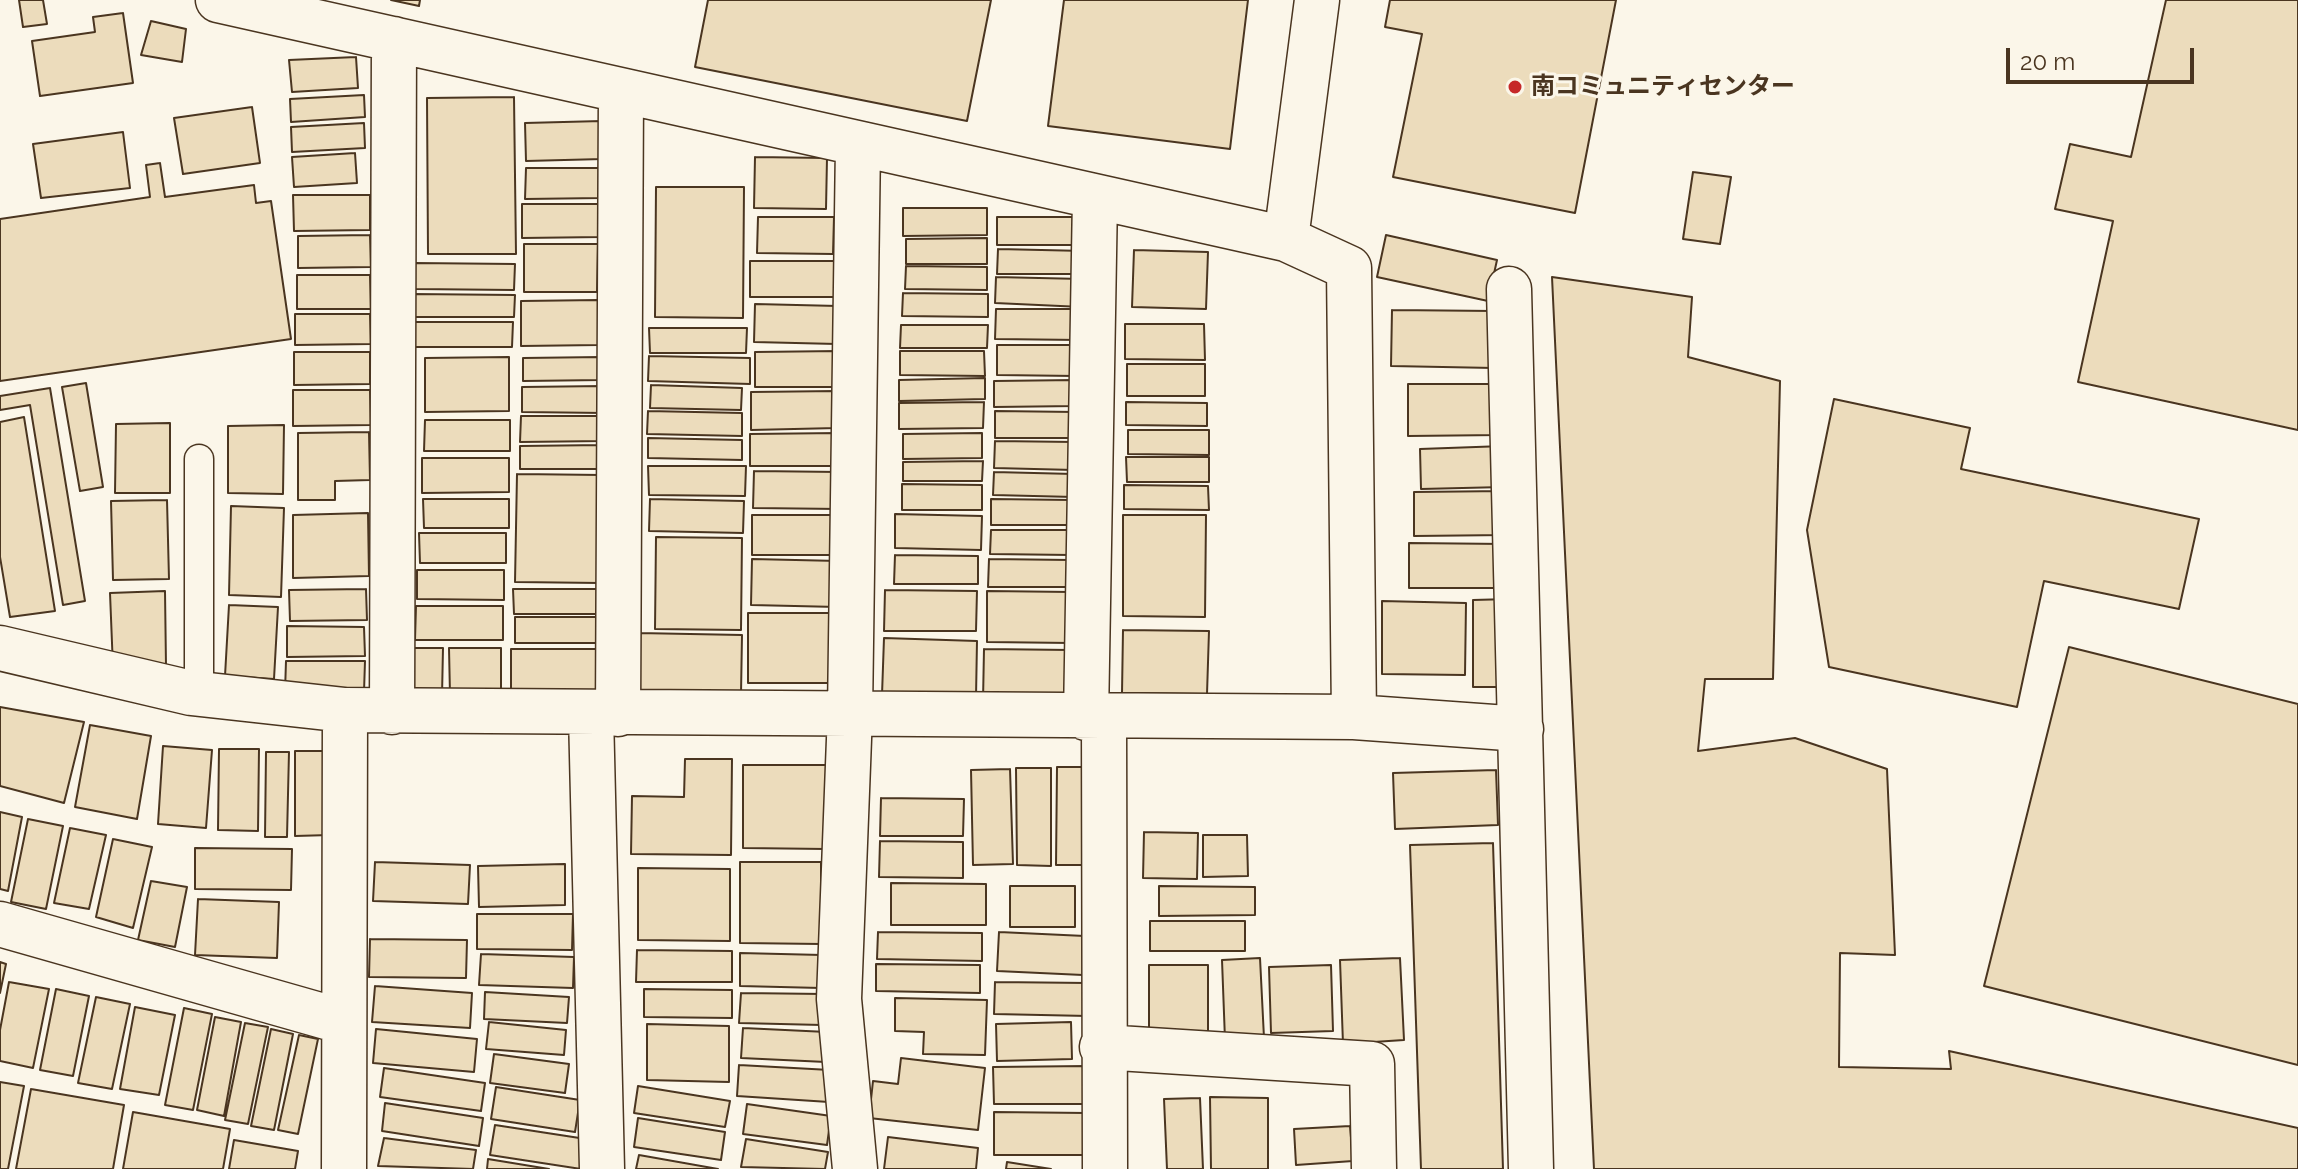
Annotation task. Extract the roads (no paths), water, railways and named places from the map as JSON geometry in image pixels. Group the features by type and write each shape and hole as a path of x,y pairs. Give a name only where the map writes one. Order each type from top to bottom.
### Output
{"street":[{"path":"218,0 1286,239 1349,268 1354,717"},
{"path":"1286,239 1317,0"},
{"path":"392,712 394,39"},
{"path":"602,1169 605,714 621,91"},
{"path":"855,1169 839,999 850,713 858,144"},
{"path":"1095,197 1095,718 1105,1169"},
{"path":"1509,289 1531,1169"},
{"path":"0,648 199,694 345,710 1095,718 1354,717 1521,729"},
{"path":"344,1169 345,710"},
{"path":"0,924 344,1022"},
{"path":"1102,1047 1372,1064 1374,1169"}],"lane":[{"path":"199,459 199,694"}],"place":[{"name":"南コミュニティセンター","path":"1515,87"}]}
